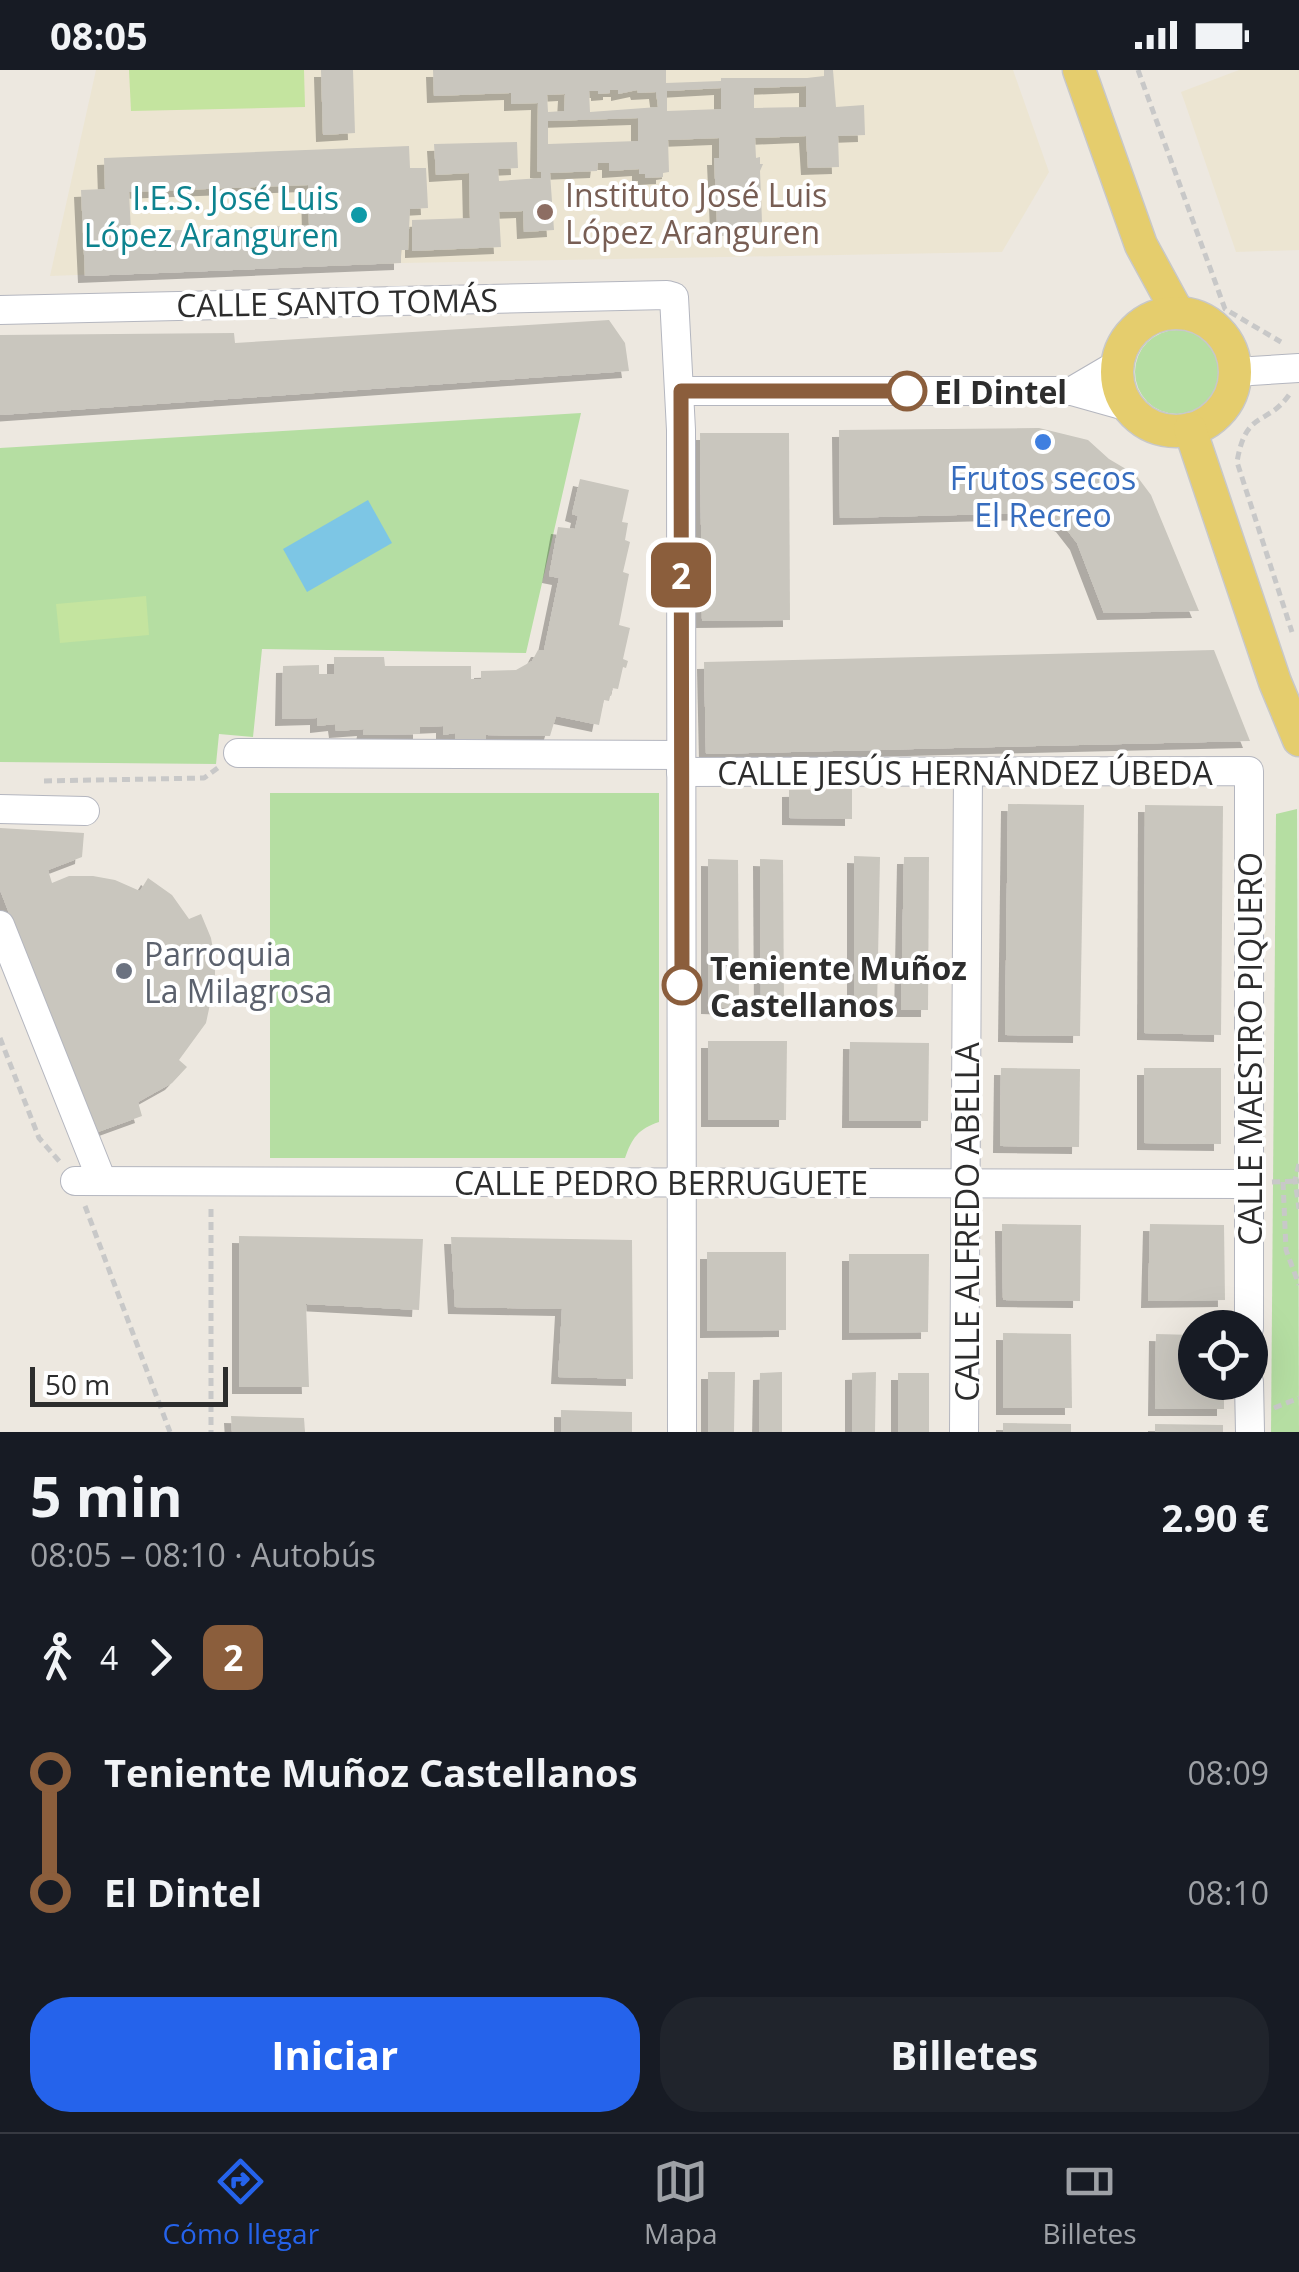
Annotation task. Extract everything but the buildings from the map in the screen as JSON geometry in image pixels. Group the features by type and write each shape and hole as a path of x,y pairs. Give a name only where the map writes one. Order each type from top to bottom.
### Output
{"main road":[{"path":"1079,70 1142,245 1178,313"},
{"path":"1142,245 1142,324"},
{"path":"1178,313 1204,320 1218,331 1228,346 1234,372 1231,391 1222,408 1208,422 1190,429 1156,427 1129,407 1119,386 1118,364 1126,341 1142,324 1178,313"},
{"path":"1190,429 1275,682 1299,740"}],"street":[{"name":"CALLE SANTO TOMÁS","path":"0,310 667,295 674,297 681,391"},
{"path":"1072,391 1118,364"},
{"path":"1234,372 1299,368"},
{"path":"682,1432 681,391 1072,391 1129,407"},
{"name":"CALLE JESÚS HERNÁNDEZ ÚBEDA","path":"238,753 968,772 1249,771"},
{"name":"CALLE MAESTRO PIQUERO","path":"1249,771 1249,1310"},
{"name":"CALLE ALFREDO ABELLA","path":"964,1432 968,772"},
{"path":"0,808 85,811"},
{"path":"0,925 89,1181"},
{"name":"CALLE PEDRO BERRUGUETE","path":"89,1181 1247,1184"},
{"path":"1249,1400 1250,1432"}],"path":[{"path":"37,781 204,778 238,753"},
{"path":"0,1038 39,1138 89,1181 170,1432"},
{"path":"1299,1164 1299,1209"},
{"path":"210,1181 211,1432"},
{"path":"1283,1182 1286,1250 1299,1284"},
{"path":"1268,1410 1299,1398"}],"shaded area":[{"name":"Instituto José Luis López Aranguren","path":"96,70 1013,70 1049,172 1002,252 401,263 50,276"},
{"path":"1239,70 1299,70 1299,250 1236,252 1181,92"}],"green space":[{"path":"129,70 304,70 305,107 131,111"},
{"path":"1177,330 1200,337 1212,349 1219,372 1212,395 1200,407 1177,414 1154,407 1142,395 1135,372 1142,349 1154,337"},
{"path":"581,413 526,653 262,649 253,737 219,734 216,764 0,762 0,448"},
{"path":"146,596 149,635 60,643 56,604"},
{"path":"270,793 659,793 659,1122 637,1135 625,1158 270,1158"},
{"path":"1297,809 1299,1432 1271,1432 1276,814"}],"water":[{"path":"368,500 392,543 307,592 283,549"}],"bus line":[{"name":"2","path":"682,985 681,391 907,391"}],"place":[{"name":"Instituto José Luis López Aranguren","path":"545,212"},
{"name":"I.E.S. José Luis López Aranguren","path":"359,215"},
{"name":"El Dintel","path":"907,391"},
{"name":"Frutos secos El Recreo","path":"1043,442"},
{"name":"Parroquia La Milagrosa","path":"124,971"},
{"name":"Teniente Muñoz Castellanos","path":"682,985"}]}
